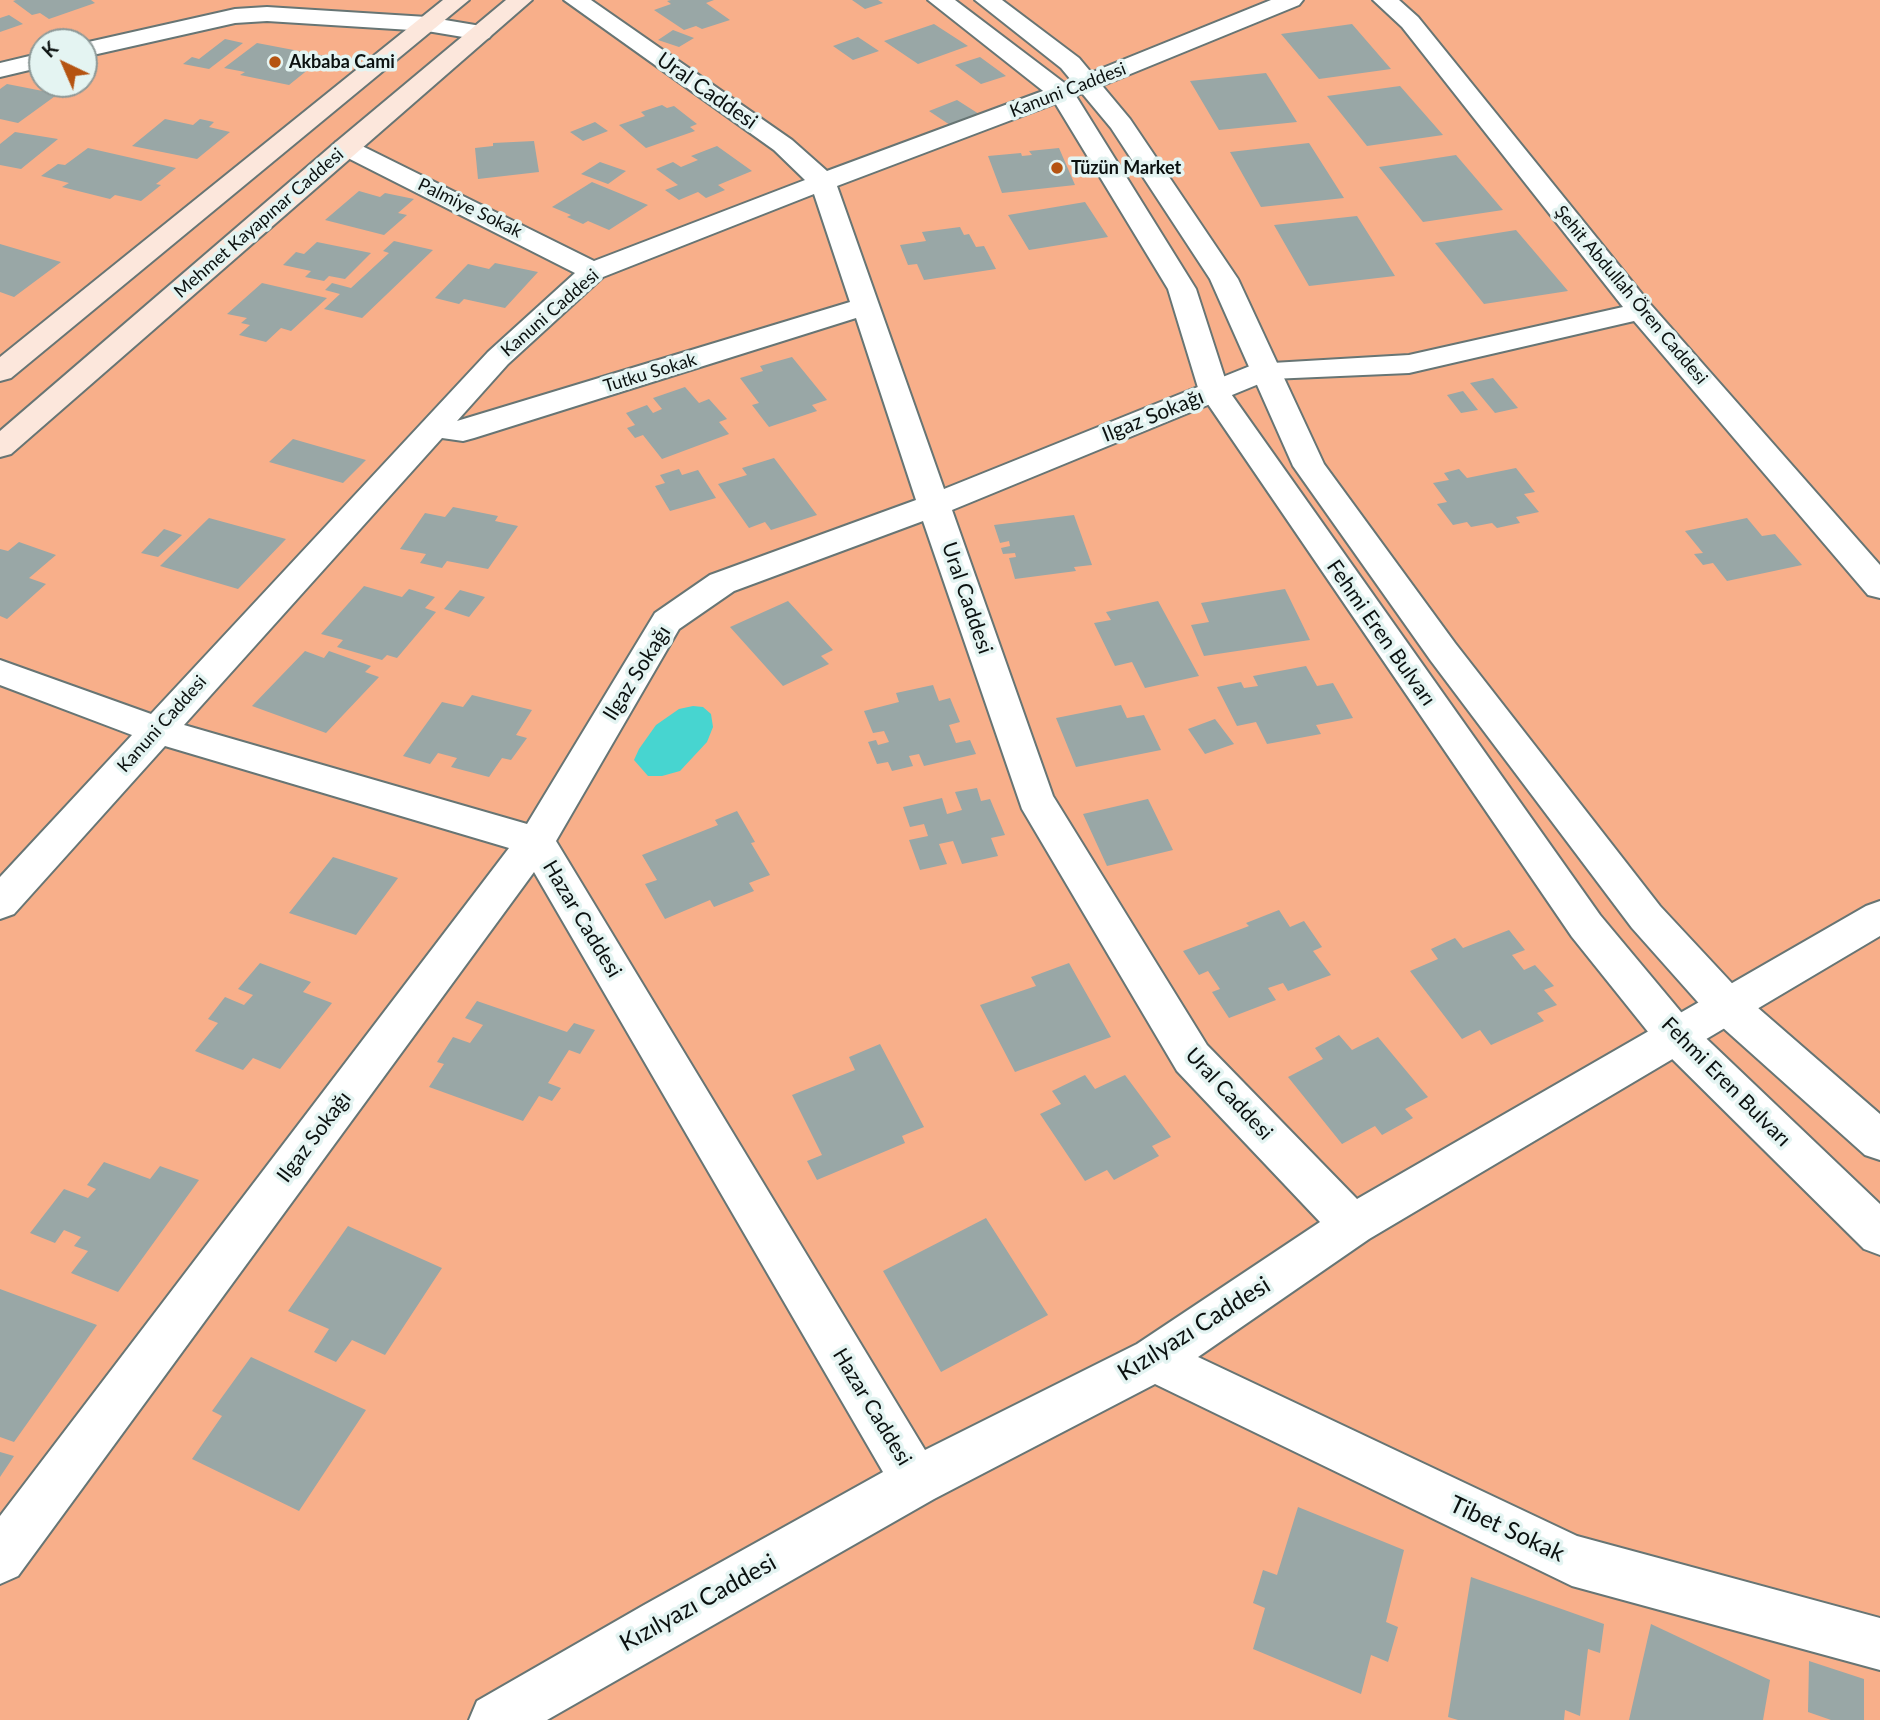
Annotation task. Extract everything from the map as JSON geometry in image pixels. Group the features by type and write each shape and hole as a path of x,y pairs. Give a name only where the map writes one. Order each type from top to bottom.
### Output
{"main road":[{"path":"0,372 457,0"},
{"name":"Mehmet Kayapınar Caddesi","path":"0,447 345,147 520,0"}],"street":[{"name":"Ural Caddesi","path":"576,0 783,145 823,182 1035,799 1192,1058 1353,1225"},
{"name":"Fehmi Eren Bulvarı","path":"940,0 1075,88 1121,124 1224,279 1309,466 1435,641 1646,917 1727,1006 1880,1141"},
{"name":"Fehmi Eren Bulvarı","path":"987,0 1070,63 1075,88 1182,289 1214,391 1586,926 1676,1035 1880,1234"},
{"name":"Kanuni Caddesi","path":"0,903 498,358 593,271 1075,88 1291,0"},
{"name":"Şehit Abdullah Ören Caddesi","path":"1385,0 1409,22 1641,311 1880,587"},
{"path":"98,47 235,16 320,15 427,24 481,33"},
{"path":"0,70 28,63"},
{"name":"Palmiye Sokak","path":"345,147 593,271"},
{"name":"Tutku Sokak","path":"433,428 463,431 866,306"},
{"name":"Ilgaz Sokağı","path":"0,1558 536,841 667,621 722,583 935,505 1266,370 1409,364 1641,311"},
{"name":"Hazar Caddesi","path":"0,672 156,730 536,841 916,1481"},
{"name":"Kızılyazı Caddesi","path":"496,1720 662,1623 916,1481 1154,1360 1353,1225 1880,917"},
{"name":"Tibet Sokak","path":"1154,1360 1572,1560 1880,1644"}],"shaded area":[{"path":"0,0 1880,0 1880,1720 0,1720"}],"water":[{"path":"703,707 711,714 713,727 707,742 680,771 662,776 648,776 634,760 639,749 656,725 679,709"}],"building":[{"path":"91,0 95,3 49,19 40,13 32,15 13,1"},
{"path":"714,0 706,3 730,20 702,29 696,26 684,30 654,10 671,4 667,1"},
{"path":"852,0 878,0 883,3 865,9"},
{"path":"9,15 23,24 0,32 0,18"},
{"path":"934,24 968,46 918,64 884,41"},
{"path":"1352,24 1391,69 1319,79 1281,34"},
{"path":"673,30 694,38 679,47 658,40"},
{"path":"858,37 879,51 853,60 833,46"},
{"path":"225,39 243,43 209,69 183,64 192,57 199,59"},
{"name":"Akbaba Cami","path":"257,43 325,56 289,85 240,75 245,72 224,68"},
{"path":"980,57 1006,76 981,84 955,65"},
{"path":"1266,73 1297,122 1219,130 1190,81"},
{"path":"7,84 28,88 28,98 52,98 18,123 0,119 0,89"},
{"path":"1400,86 1443,135 1367,146 1327,96"},
{"path":"957,100 979,114 950,125 929,111"},
{"path":"662,105 667,108 674,106 697,124 690,127 695,131 646,148 619,125 645,116 641,112"},
{"path":"165,119 193,125 200,119 214,122 209,127 230,132 197,159 132,146"},
{"path":"595,122 608,131 583,141 570,132"},
{"path":"15,132 58,139 21,169 0,165 0,144"},
{"path":"534,141 539,172 478,179 475,148 493,146 493,143"},
{"path":"1309,143 1344,198 1261,207 1230,152"},
{"path":"717,146 752,171 718,185 725,190 706,198 698,192 679,200 665,190 678,185 656,169 673,162 681,167 698,160 691,156"},
{"path":"88,148 176,168 141,201 115,195 110,199 62,187 69,183 41,176 58,164 65,165"},
{"path":"1059,148 1075,185 1002,193 988,156 1021,153 1022,156 1032,155 1029,151"},
{"path":"1456,155 1503,210 1423,222 1379,167"},
{"path":"600,162 626,171 608,184 581,174"},
{"path":"592,182 648,205 609,230 588,221 583,224 567,217 571,215 552,207"},
{"path":"359,191 380,197 385,193 414,199 398,213 407,215 384,235 325,220"},
{"path":"1085,202 1108,237 1029,250 1008,215"},
{"path":"1357,216 1395,276 1309,286 1274,225"},
{"path":"960,227 964,235 969,234 976,247 984,246 996,269 924,280 917,264 908,265 900,245 926,241 922,232"},
{"path":"1516,230 1568,291 1484,304 1435,243"},
{"path":"394,241 433,250 362,318 324,309 340,294 325,290 332,283 351,288 389,253 383,251"},
{"path":"317,242 371,253 345,279 329,276 324,281 305,277 311,271 283,265 296,252 304,254"},
{"path":"0,244 61,262 14,297 0,292"},
{"path":"495,263 538,272 505,308 464,299 459,304 435,298 468,264 489,269"},
{"path":"262,283 327,298 291,331 281,328 266,342 239,335 250,325 241,323 247,318 227,314"},
{"path":"792,357 827,400 812,405 817,411 769,427 752,405 759,403 740,378 763,371 760,366"},
{"path":"1493,378 1518,408 1495,413 1470,383"},
{"path":"685,387 699,403 709,399 727,419 719,422 729,434 662,459 643,435 635,438 627,428 635,425 626,413 647,405 653,413 662,409 653,398"},
{"path":"1463,391 1478,410 1461,413 1447,395"},
{"path":"293,439 366,460 343,483 269,462"},
{"path":"774,458 817,515 771,530 765,522 749,528 718,484 747,475 742,468"},
{"path":"1516,468 1535,492 1524,494 1539,512 1516,517 1520,523 1497,528 1492,523 1471,527 1467,522 1453,525 1437,504 1447,502 1433,483 1449,480 1444,473 1459,469 1467,478"},
{"path":"679,469 682,475 698,470 716,498 670,511 655,486 665,483 660,475"},
{"path":"453,507 498,516 495,521 518,526 488,569 447,561 442,568 420,563 426,554 400,549 425,513 445,517"},
{"path":"1074,515 1092,565 1074,567 1076,571 1015,579 1009,558 1016,557 1015,553 1003,554 1001,548 1010,546 1009,541 1000,543 994,525"},
{"path":"209,518 286,539 238,589 160,566"},
{"path":"1747,518 1762,536 1775,534 1802,565 1727,581 1713,563 1703,565 1694,554 1703,553 1685,531"},
{"path":"164,529 182,535 158,557 141,553"},
{"path":"19,542 56,555 29,578 46,584 7,619 0,616 0,549 8,551"},
{"path":"364,586 402,597 409,589 435,597 425,608 436,612 397,658 387,655 382,660 337,647 343,640 321,634"},
{"path":"1285,589 1310,640 1204,656 1191,625 1209,622 1201,603"},
{"path":"460,590 485,597 469,617 444,609"},
{"path":"788,601 833,650 821,656 829,664 783,686 730,627"},
{"path":"1158,601 1199,676 1145,688 1132,662 1115,666 1094,623 1111,620 1106,612"},
{"path":"305,651 324,658 329,651 371,666 365,672 379,677 326,733 252,706"},
{"path":"1306,666 1317,686 1333,683 1353,718 1316,725 1321,734 1267,744 1256,722 1237,726 1217,687 1241,682 1244,688 1258,686 1253,676"},
{"path":"933,685 939,701 950,698 960,722 949,725 956,743 970,740 976,754 924,766 919,754 909,756 913,766 892,771 888,762 877,764 868,742 876,740 878,745 889,742 884,731 873,733 864,711 899,702 896,693"},
{"path":"472,695 532,710 516,735 527,738 511,760 502,758 489,777 451,767 457,758 438,753 430,764 403,756 442,702 463,707"},
{"path":"1121,705 1127,718 1144,715 1161,750 1076,767 1056,718"},
{"path":"1215,719 1234,744 1205,754 1188,729"},
{"path":"977,788 981,801 990,799 1005,835 991,838 998,856 962,864 953,841 939,844 947,864 920,870 909,840 928,836 924,824 910,827 903,807 942,798 947,814 962,810 955,792"},
{"path":"1148,799 1173,850 1107,866 1083,814"},
{"path":"737,811 755,842 751,843 770,875 749,883 754,891 714,907 710,900 665,919 645,884 657,880 642,855 718,825 715,820"},
{"path":"333,857 398,878 356,935 289,913"},
{"path":"1279,910 1290,927 1304,921 1322,947 1313,951 1331,975 1288,991 1283,983 1268,988 1276,1000 1229,1018 1212,992 1220,989 1208,971 1199,975 1183,951 1249,926 1246,923"},
{"path":"1509,930 1525,950 1512,955 1524,970 1535,965 1554,986 1544,990 1557,1005 1537,1013 1544,1021 1491,1045 1480,1030 1462,1039 1410,971 1438,959 1431,949 1455,938 1463,948"},
{"path":"260,963 311,982 303,992 332,1003 280,1069 253,1058 243,1070 195,1051 218,1023 208,1019 225,997 244,1005 253,995 238,989"},
{"path":"1069,963 1111,1037 1015,1072 980,1005 1036,986 1031,977"},
{"path":"477,1001 567,1032 574,1023 595,1030 580,1054 569,1050 548,1083 561,1088 552,1101 539,1096 523,1121 429,1087 444,1064 437,1062 453,1037 470,1043 483,1025 465,1018"},
{"path":"1339,1035 1352,1050 1378,1037 1428,1097 1405,1109 1413,1118 1382,1135 1375,1126 1342,1144 1288,1077 1323,1059 1315,1048"},
{"path":"880,1044 924,1127 902,1136 905,1143 817,1180 807,1161 822,1155 792,1095 855,1070 849,1057"},
{"path":"1085,1075 1095,1089 1125,1075 1171,1137 1152,1146 1159,1156 1114,1180 1107,1170 1085,1181 1040,1114 1061,1104 1052,1091"},
{"path":"104,1162 150,1179 160,1166 199,1180 118,1292 71,1273 88,1251 74,1246 81,1237 64,1230 55,1243 30,1233 64,1189 88,1198 96,1189 87,1185"},
{"path":"986,1218 1048,1315 941,1372 883,1271"},
{"path":"348,1226 442,1268 385,1355 352,1340 336,1362 314,1352 329,1329 288,1311"},
{"path":"0,1289 97,1325 14,1442 0,1437"},
{"path":"251,1357 366,1410 299,1511 192,1459 222,1416 212,1411"},
{"path":"0,1452 14,1456 0,1477"},
{"path":"1298,1507 1404,1550 1386,1622 1398,1627 1388,1662 1371,1655 1361,1694 1253,1649 1265,1608 1253,1603 1263,1570 1277,1575"},
{"path":"1471,1577 1604,1624 1600,1653 1588,1649 1580,1716 1565,1710 1564,1720 1458,1720 1448,1717"},
{"path":"1651,1624 1770,1680 1763,1720 1629,1720"},
{"path":"1809,1661 1864,1679 1864,1720 1831,1720 1808,1712"}],"place":[{"name":"Akbaba Cami","path":"275,62"},
{"name":"Tüzün Market","path":"1057,168"}]}
